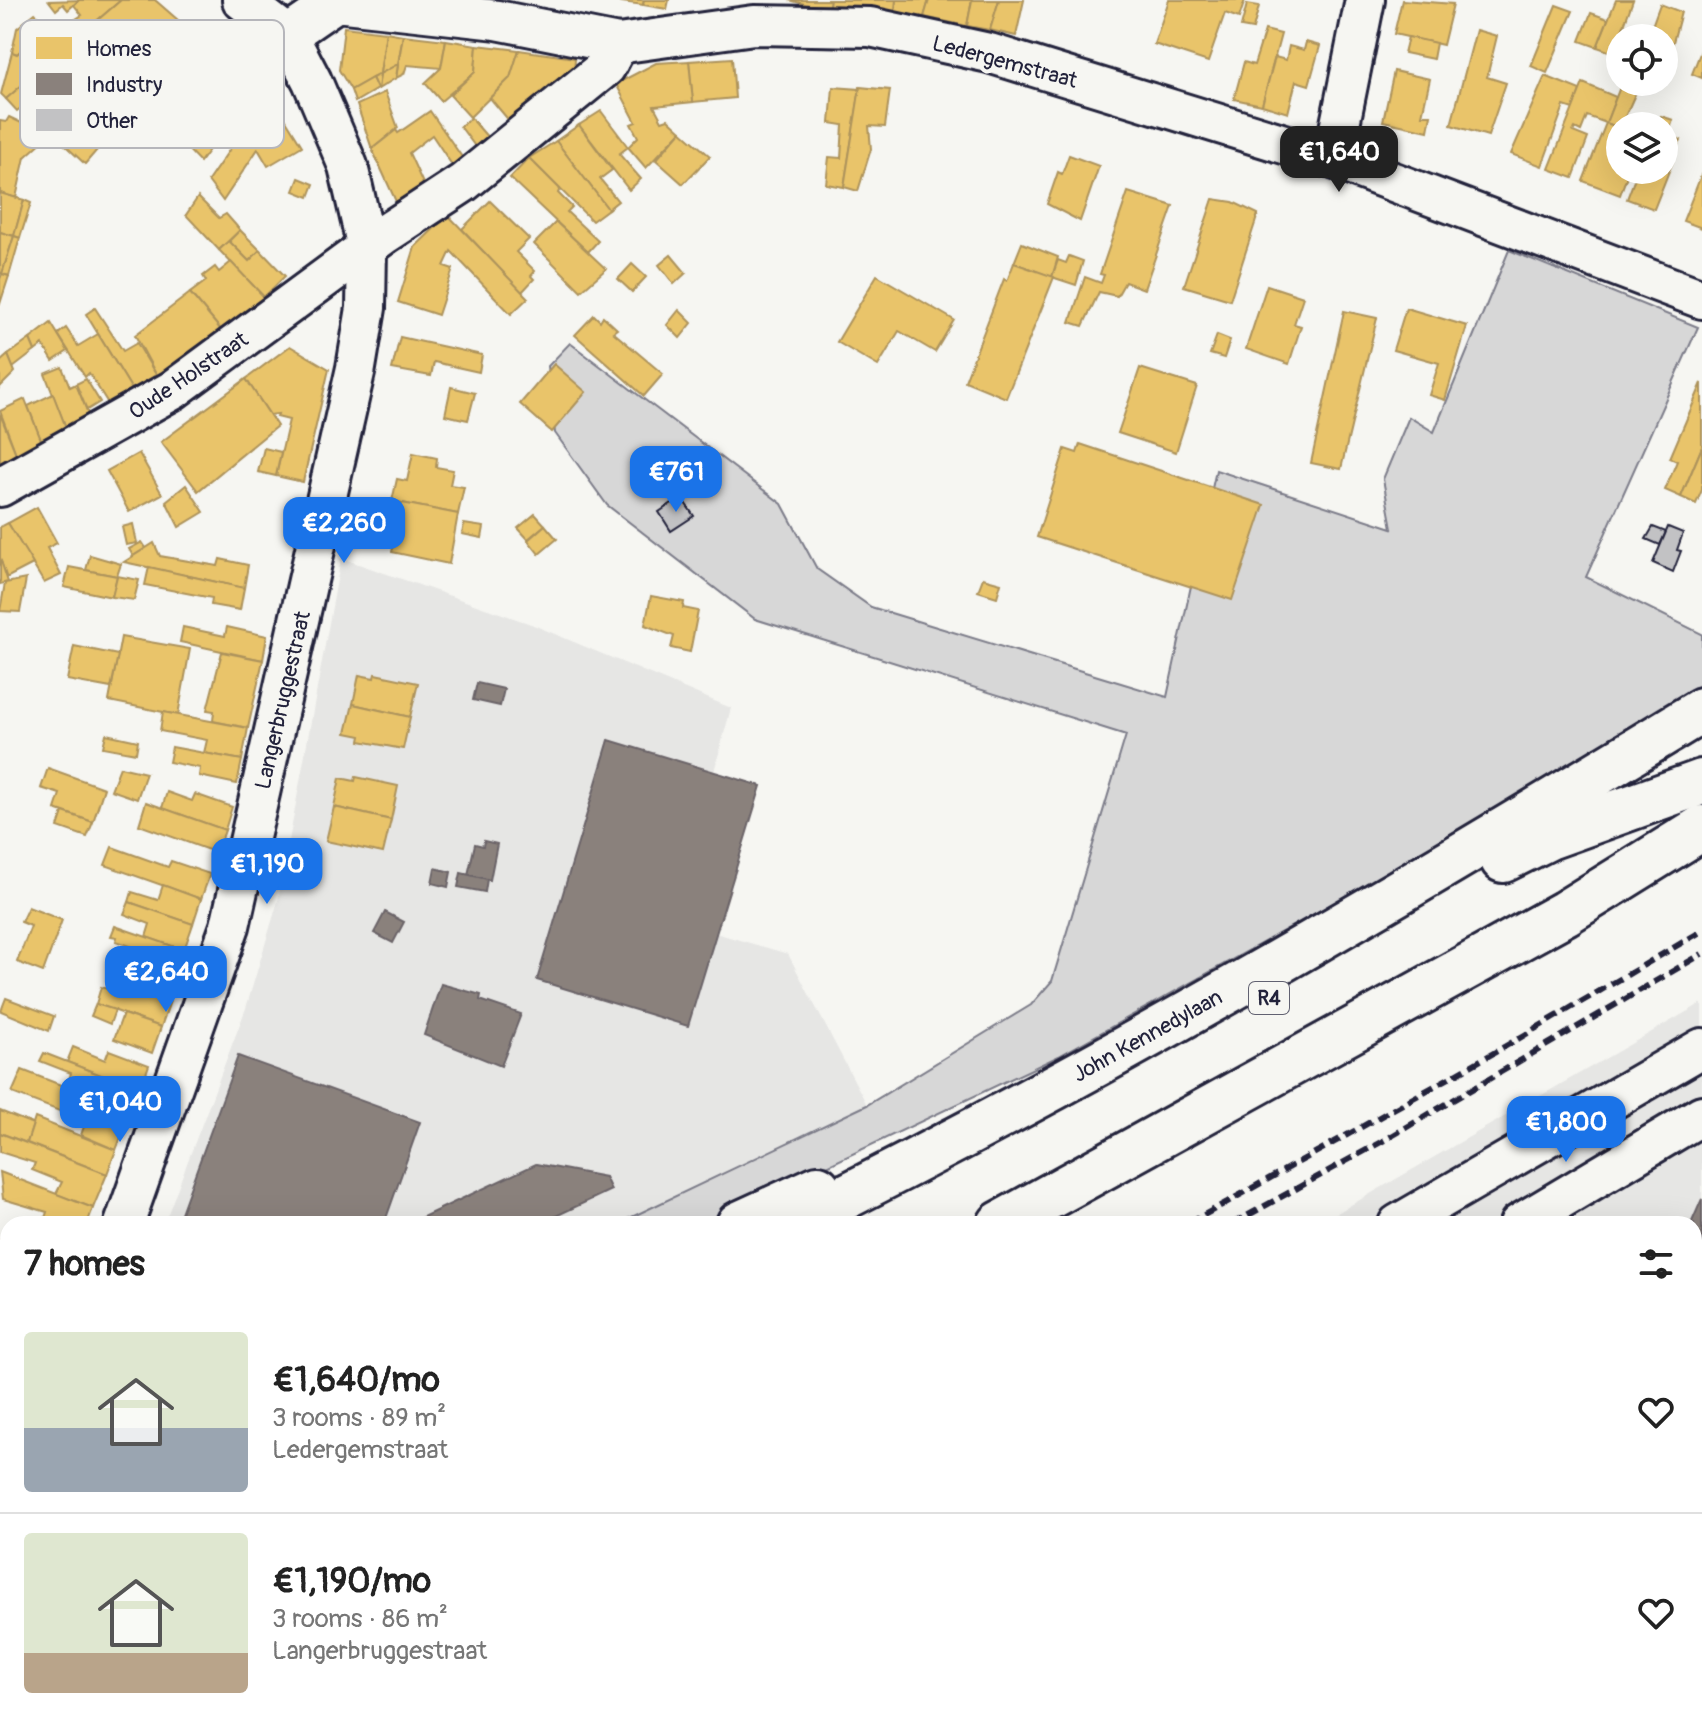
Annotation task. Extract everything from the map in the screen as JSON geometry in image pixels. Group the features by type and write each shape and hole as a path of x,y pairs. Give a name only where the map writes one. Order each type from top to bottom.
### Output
{"highway":[{"name":"John Kennedylaan","path":"807,1216 922,1159 1339,928 1702,710"},
{"name":"John Kennedylaan","path":"853,1216 1241,1015 1498,862 1549,837 1702,782"},
{"path":"1015,1216 1565,913 1702,828"},
{"path":"756,1216 822,1186 1243,967 1339,928"}],"street":[{"path":"242,0 268,20"},
{"path":"1333,159 1365,0"},
{"name":"Ledergemstraat","path":"288,35 336,1 497,20 618,44 757,12 870,27 989,53 1333,159 1702,299"},
{"path":"284,32 288,35"},
{"name":"Langerbruggestraat","path":"127,1216 230,926 356,368 366,308 367,248 348,166 288,35"},
{"path":"367,248 463,183 606,67 618,44"},
{"name":"Oude Holstraat","path":"0,487 173,390 367,248"},
{"path":"1412,1216 1702,1048"},
{"path":"1532,1216 1702,1115"}],"shaded area":[{"path":"1509,250 1698,327 1586,577 1702,634 1702,687 1522,798 1059,1056 722,1216 634,1216 867,1105 1031,1005 1052,981 1126,735 755,619 607,505 555,433 548,366 570,343 782,504 817,569 871,607 1167,697 1216,470 1392,528 1383,479 1409,417 1434,432"},
{"path":"341,558 531,624 731,708 674,921 788,954 867,1105 634,1216 167,1216 246,1008 278,901"},
{"path":"1702,1003 1702,1216 1332,1216"}],"building: Homes":[{"path":"79,0 121,0 98,20 74,20 82,15 74,5"},
{"path":"79,0 68,10 63,4 56,10 49,1"},
{"path":"121,0 155,0 178,20 98,20"},
{"path":"607,0 644,0 643,5"},
{"path":"644,0 669,0 667,9 643,5"},
{"path":"789,0 830,0 828,10"},
{"path":"830,0 896,0 895,15 828,10"},
{"path":"896,0 929,0 924,17 895,15"},
{"path":"929,0 972,0 967,26 924,17"},
{"path":"972,0 999,0 990,30 967,26"},
{"path":"999,0 1024,0 1016,36 990,30"},
{"path":"1169,0 1245,0 1239,18 1225,13 1208,62 1154,44"},
{"path":"1402,0 1453,4 1443,45 1394,34"},
{"path":"1616,0 1633,0 1624,24 1606,24"},
{"path":"1247,4 1259,6 1253,29 1241,27"},
{"path":"1660,4 1681,12 1678,24 1653,24"},
{"path":"1556,5 1573,11 1547,73 1531,66"},
{"path":"35,13 42,20 27,20"},
{"path":"1591,13 1608,19 1597,47 1580,41"},
{"path":"1606,25 1606,50 1597,47"},
{"path":"20,26 20,51 17,54 12,52"},
{"path":"344,27 386,32 380,74 351,90 339,70"},
{"path":"1265,30 1281,34 1262,105 1234,99 1244,62 1254,65"},
{"path":"1476,30 1497,36 1487,77 1506,83 1488,136 1451,125"},
{"path":"386,32 403,35 398,64 380,74"},
{"path":"403,35 446,40 441,68 407,65 404,74 396,78"},
{"path":"1408,37 1436,43 1433,59 1404,53"},
{"path":"446,40 477,45 475,72 441,101 425,83 441,68"},
{"path":"1306,42 1320,46 1309,85 1296,81 1288,113 1262,105 1275,57 1286,60 1289,46 1304,50"},
{"path":"477,45 519,50 510,78 470,117 450,95 475,72"},
{"path":"1702,48 1702,78 1692,74"},
{"path":"519,50 575,58 574,72 511,123 490,98 510,78"},
{"path":"20,51 20,87 6,99 1,94 12,52"},
{"path":"732,58 735,98 693,102 689,61"},
{"path":"689,61 693,102 654,106 662,121 668,119 681,131 646,168 628,147 638,137 631,124 636,122 616,84 656,63"},
{"path":"398,64 396,78 378,89 380,74"},
{"path":"1394,71 1430,79 1422,115 1431,115 1428,131 1383,121"},
{"path":"380,74 378,89 377,89 372,78"},
{"path":"1545,76 1580,90 1573,109 1564,106 1542,166 1511,154"},
{"path":"372,78 377,89 355,102 351,90"},
{"path":"1583,83 1606,93 1606,96 1616,97 1610,112 1606,112 1606,123 1587,116 1581,131 1575,128 1573,132 1588,138 1573,178 1549,169"},
{"path":"20,87 20,109 17,111 6,99"},
{"path":"833,87 860,89 844,187 826,184 829,157 841,158 843,125 830,123"},
{"path":"860,87 890,90 885,127 869,126 871,149 858,191 844,187"},
{"path":"385,92 398,128 372,149 357,105"},
{"path":"1616,96 1634,96 1627,112 1610,112"},
{"path":"430,111 464,160 454,168 432,135 409,153 426,190 398,206 372,149 396,130 398,133"},
{"path":"601,111 628,147 619,154 641,179 629,190 579,125"},
{"path":"9,117 20,122 20,148 35,148 25,157 16,198 0,193 0,121 6,122"},
{"path":"284,117 302,146 268,166 258,149 223,201 208,181 231,148 284,148"},
{"path":"471,118 489,139 477,149 460,126"},
{"path":"1606,123 1606,184 1624,184 1620,195 1583,181"},
{"path":"579,125 612,170 600,179 618,201 608,209 556,141"},
{"path":"681,131 710,156 683,184 656,160"},
{"path":"556,141 608,209 592,221 529,158"},
{"path":"68,148 99,148 85,164"},
{"path":"187,148 210,148 200,162"},
{"path":"1069,155 1099,166 1080,221 1047,204 1058,172 1062,174"},
{"path":"529,158 560,189 558,193 572,207 567,212 598,241 588,252 510,178"},
{"path":"1702,173 1702,228 1683,221"},
{"path":"299,178 314,184 309,197 294,191"},
{"path":"1633,184 1664,184 1654,209 1627,199"},
{"path":"1128,192 1173,206 1144,289 1125,282 1117,296 1099,292 1083,326 1070,322 1085,277 1101,283 1104,275 1100,274"},
{"path":"0,193 24,200 14,236 0,232"},
{"path":"198,197 219,218 226,214 240,230 219,250 186,215"},
{"path":"1213,199 1233,202 1258,214 1230,300 1184,286"},
{"path":"24,200 31,203 20,238 14,236"},
{"path":"490,201 529,239 516,252 535,271 531,276 534,279 522,292 462,229"},
{"path":"448,215 528,298 511,314 451,251 444,266 453,269 438,315 398,302 415,247"},
{"path":"556,222 606,269 581,291 534,244"},
{"path":"240,230 260,250 249,261 229,241"},
{"path":"0,232 14,236 2,274 0,273"},
{"path":"14,236 20,238 9,276 2,274"},
{"path":"229,241 249,261 260,250 285,276 264,297 219,250"},
{"path":"1022,243 1058,257 1052,277 1014,263"},
{"path":"671,255 686,273 674,284 659,265"},
{"path":"1069,256 1083,261 1076,285 1052,277 1058,260 1066,263"},
{"path":"231,262 264,297 221,330 190,293 206,281 203,276 215,267 219,272"},
{"path":"1014,263 1054,277 1006,398 965,381 1004,279 1007,281"},
{"path":"632,264 646,277 632,292 618,279"},
{"path":"2,274 9,276 0,304 0,279"},
{"path":"877,275 954,320 935,352 899,331 878,366 837,342"},
{"path":"1267,285 1303,297 1294,324 1301,326 1289,364 1246,349"},
{"path":"190,293 221,330 158,378 135,335"},
{"path":"95,308 123,351 137,343 158,378 134,393 86,314"},
{"path":"1406,308 1467,326 1445,400 1429,395 1439,363 1393,350"},
{"path":"679,310 692,323 680,338 667,325"},
{"path":"1344,311 1377,318 1341,469 1311,463"},
{"path":"594,315 600,321 603,316 617,329 613,332 663,374 644,396 575,335"},
{"path":"51,323 68,351 53,361 43,345 35,351 30,339"},
{"path":"66,328 78,346 98,334 134,393 111,408 89,373 85,377 58,334"},
{"path":"1217,335 1230,340 1224,358 1210,354"},
{"path":"400,337 482,355 479,372 434,362 431,376 392,369"},
{"path":"30,339 35,351 13,368 8,355"},
{"path":"290,346 329,369 303,482 276,476 289,420 277,417 278,414 270,415 246,379"},
{"path":"8,355 15,372 0,387 0,362"},
{"path":"554,364 586,392 552,432 520,404"},
{"path":"62,367 70,387 76,384 91,421 68,433 45,374"},
{"path":"1140,368 1197,386 1176,452 1118,433"},
{"path":"86,379 100,402 87,410 76,384"},
{"path":"246,379 277,426 198,491 161,442"},
{"path":"1702,383 1702,447 1681,497 1665,490 1677,461 1670,458"},
{"path":"451,387 475,393 468,420 445,415"},
{"path":"53,394 68,433 43,445 28,406"},
{"path":"25,399 43,445 18,459 0,411"},
{"path":"0,414 18,459 0,468"},
{"path":"1080,444 1264,505 1232,600 1037,537 1065,449 1077,453"},
{"path":"1702,447 1702,490 1696,504 1681,497"},
{"path":"264,448 281,452 276,476 258,472"},
{"path":"139,453 162,494 129,512 107,471"},
{"path":"413,453 437,458 436,467 453,470 450,485 464,487 458,514 392,501 397,479 407,481"},
{"path":"186,485 204,512 179,527 166,501"},
{"path":"392,501 458,514 449,564 392,552 397,531 386,529"},
{"path":"37,507 57,543 47,548 61,575 44,583 8,523"},
{"path":"535,514 545,525 528,539 518,528"},
{"path":"8,523 33,564 6,578 0,558 0,527"},
{"path":"133,524 137,543 126,545 122,527"},
{"path":"464,524 484,527 482,538 462,534"},
{"path":"545,525 557,539 539,554 528,540"},
{"path":"142,542 146,548 133,556 129,549"},
{"path":"154,543 160,556 218,566 220,559 248,565 244,588 124,562"},
{"path":"90,555 121,564 117,576 86,570"},
{"path":"0,558 8,582 0,584"},
{"path":"69,567 117,576 112,597 64,587"},
{"path":"149,567 244,588 240,610 211,605 212,598 145,585"},
{"path":"117,576 139,580 134,600 112,597"},
{"path":"983,578 1001,583 997,597 978,591"},
{"path":"26,579 20,612 0,611 5,583"},
{"path":"651,596 684,602 683,608 698,611 690,652 671,648 674,636 645,625"},
{"path":"183,627 225,636 227,627 267,636 263,660 180,642"},
{"path":"121,637 190,649 178,715 109,701"},
{"path":"74,646 118,655 111,688 67,680"},
{"path":"222,652 263,660 248,728 213,721 214,711 207,710"},
{"path":"375,674 418,683 410,717 353,704 359,675 374,678"},
{"path":"353,704 410,717 403,749 360,741 361,736 346,733"},
{"path":"163,712 248,728 242,760 204,753 207,740 160,731"},
{"path":"106,734 138,741 136,753 103,747"},
{"path":"172,747 242,760 237,784 199,776 200,768 169,762"},
{"path":"120,767 146,773 137,799 111,790"},
{"path":"48,768 104,788 93,822 55,809 60,794 41,788"},
{"path":"356,777 398,786 391,820 334,807 340,778 355,781"},
{"path":"167,792 192,801 195,794 232,807 225,830 162,808"},
{"path":"146,802 225,830 217,853 139,825"},
{"path":"334,807 391,820 383,853 326,841"},
{"path":"63,812 93,822 87,837 58,827"},
{"path":"112,847 168,867 171,861 210,874 201,899 105,865"},
{"path":"163,885 201,899 193,924 129,902 132,892 158,900"},
{"path":"129,902 193,924 184,950 146,937 150,924 124,914"},
{"path":"28,907 62,920 43,972 17,962 31,926 21,922"},
{"path":"115,926 184,950 175,978 137,965 142,950 116,941 117,937 111,936"},
{"path":"121,984 170,1001 161,1027 96,1004 101,987 118,992"},
{"path":"6,998 54,1016 49,1031 1,1011"},
{"path":"96,1004 115,1010 110,1024 91,1016"},
{"path":"123,1014 161,1027 152,1053 114,1039"},
{"path":"73,1047 105,1060 109,1050 149,1065 140,1090 67,1062"},
{"path":"44,1053 140,1090 131,1112 92,1097 96,1088 69,1079 71,1073 40,1061"},
{"path":"22,1070 131,1112 116,1150 81,1135 86,1121 12,1093"},
{"path":"0,1111 33,1124 27,1143 0,1133"},
{"path":"35,1118 116,1150 107,1174 27,1143"},
{"path":"0,1133 107,1174 93,1208 56,1194 62,1182 32,1170 35,1163 0,1152"},
{"path":"0,1172 93,1208 90,1216 46,1216 47,1212 3,1199"}],"building: Industry":[{"path":"477,683 504,689 500,706 473,700"},
{"path":"609,740 761,786 688,1026 537,980"},
{"path":"484,841 497,844 490,880 468,875 475,844 483,846"},
{"path":"435,868 451,872 448,887 432,883"},
{"path":"461,873 487,879 485,892 458,887"},
{"path":"385,912 404,922 393,943 374,933"},
{"path":"441,984 481,995 480,1000 521,1014 501,1066 424,1035"},
{"path":"238,1056 420,1122 387,1216 180,1216"},
{"path":"536,1164 605,1177 611,1190 556,1216 425,1216"},
{"path":"1702,1199 1702,1216 1695,1216"}],"building: Other":[{"path":"681,497 694,516 671,531 659,512"},
{"path":"1653,527 1666,532 1660,545 1646,539"},
{"path":"1668,527 1683,533 1677,550 1681,551 1673,572 1653,563"}],"railway":[{"path":"1202,1216 1499,1050 1702,931"},
{"path":"1247,1216 1390,1137 1702,954"}]}
